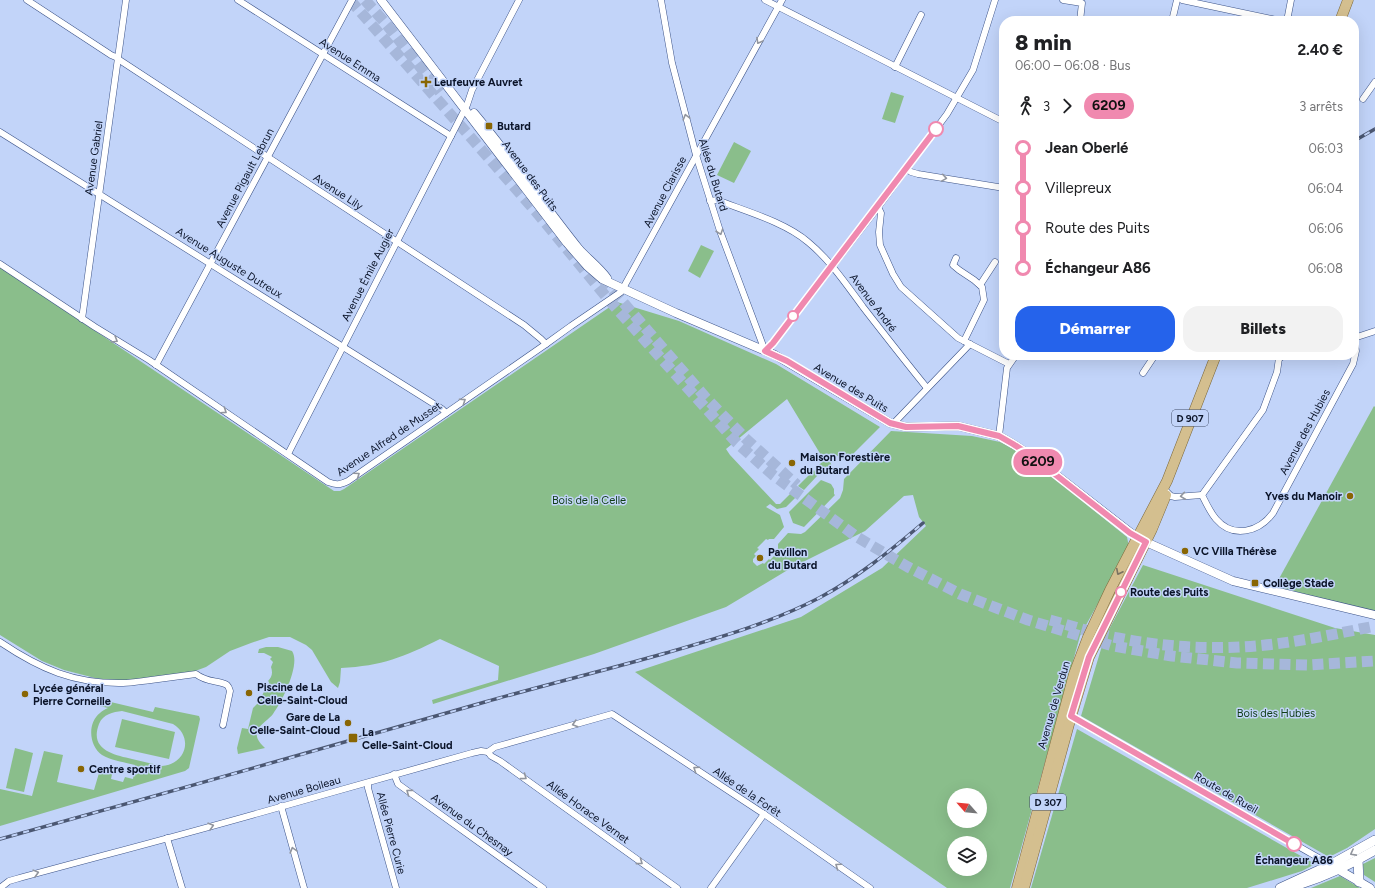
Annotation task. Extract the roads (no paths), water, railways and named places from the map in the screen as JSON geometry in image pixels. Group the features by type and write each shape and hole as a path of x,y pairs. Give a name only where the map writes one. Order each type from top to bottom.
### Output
{"main road":[{"path":"1342,16 1348,0"},
{"name":"D 907","path":"1142,540 1167,481 1214,360"},
{"name":"D 907","path":"1142,540 1161,509 1167,492 1167,481"},
{"name":"Avenue de Verdun","path":"1024,888 1071,716 1089,657 1142,540"},
{"name":"Avenue de Verdun","path":"1016,888 1074,674 1093,625 1142,540"},
{"path":"1280,888 1330,865 1375,840"},
{"path":"1286,888 1317,879 1339,870 1375,850"},
{"path":"1358,860 1359,882"}],"street":[{"name":"Avenue Lily","path":"28,0 524,325 541,338 546,344"},
{"name":"Avenue Gabriel","path":"82,319 126,0"},
{"name":"Avenue Emma","path":"238,0 451,136"},
{"name":"Avenue Pigault Lebrun","path":"156,365 352,0"},
{"name":"Avenue des Puits","path":"381,0 408,30"},
{"name":"Avenue des Puits","path":"388,0 408,30 580,258 602,279 787,361 884,421 906,427 958,426 999,436 1033,457 1142,540 1233,581 1375,615"},
{"name":"Avenue Émile Augier","path":"288,454 466,107 472,90 519,0"},
{"name":"Allée du Butard","path":"662,0 672,63 696,155 722,238 765,351"},
{"path":"765,0 999,119"},
{"name":"Avenue Clarisse","path":"623,289 782,0"},
{"path":"765,351 773,343 878,207 947,114 973,70 995,0"},
{"path":"1062,0 1082,3 1081,16"},
{"path":"1173,16 1177,0"},
{"path":"1182,0 1257,16"},
{"path":"1288,16 1291,0"},
{"path":"895,67 921,15"},
{"path":"1363,99 1375,82"},
{"name":"Avenue Auguste Dutreux","path":"0,132 343,346 446,413"},
{"path":"907,169 918,174 999,187"},
{"name":"Avenue André","path":"710,201 717,200 788,228 808,241 832,266 927,388"},
{"path":"878,207 881,212 879,232 880,245 893,274 901,286 958,338 999,359"},
{"path":"892,424 927,388 967,342 984,300 982,287 954,265 956,258"},
{"path":"980,285 995,262"},
{"name":"Avenue Alfred de Musset","path":"0,264 82,319 156,365 328,482 338,485 348,481 618,294 623,289"},
{"path":"1359,336 1375,331"},
{"path":"1001,360 1009,364"},
{"path":"999,436 1007,368 1012,360"},
{"path":"1143,372 1151,360"},
{"path":"1167,492 1171,496 1175,497 1202,494 1263,410 1277,372 1278,360"},
{"name":"Avenue des Hubies","path":"1202,494 1217,520 1222,525 1230,529 1249,531 1267,521 1354,360"},
{"path":"0,642 50,671 72,678 94,682 125,683 196,674 202,679 226,685 229,687 230,691 223,725"},
{"name":"Avenue Boileau","path":"0,888 9,881 16,879 368,783 394,774 476,752 488,752 496,747 612,714"},
{"name":"Allée de la Forêt","path":"612,714 764,814 870,888"},
{"name":"Route de Rueil","path":"1071,716 1370,888"},
{"name":"Allée Horace Vernet","path":"488,752 491,756 500,760 677,888"},
{"name":"Avenue du Chesnay","path":"394,774 398,784 544,888"},
{"name":"Allée Pierre Curie","path":"368,783 368,788 396,888"},
{"path":"281,806 304,888"},
{"path":"711,888 764,814"},
{"path":"168,838 182,888"}],"tunnel":[{"path":"350,0 538,214 608,299 737,443 773,475 857,537 908,567 960,594 1028,620 1113,646 1172,656 1237,663 1307,665 1375,661"},
{"path":"365,0 387,25 440,92"},
{"path":"602,278 706,398 745,438 797,485"},
{"path":"1050,620 1133,641 1163,645 1209,648 1274,644 1375,626"}],"railway":[{"path":"1359,138 1375,129"},
{"path":"0,839 485,702 705,642 744,629 801,607 847,582 873,564 923,523"}],"place":[{"name":"Leufeuvre Auvret","path":"426,82"},
{"name":"Butard","path":"489,126"},
{"name":"Maison Forestière du Butard","path":"792,463"},
{"name":"Yves du Manoir","path":"1350,496"},
{"name":"VC Villa Thérèse","path":"1185,551"},
{"name":"Pavillon du Butard","path":"760,558"},
{"name":"Collège Stade","path":"1255,583"},
{"name":"Route des Puits","path":"1121,592"},
{"name":"Piscine de La Celle-Saint-Cloud","path":"249,693"},
{"name":"Lycée général Pierre Corneille","path":"25,694"},
{"name":"Gare de La Celle-Saint-Cloud","path":"348,723"},
{"name":"La Celle-Saint-Cloud","path":"353,738"},
{"name":"Centre sportif","path":"81,769"},
{"name":"Échangeur A86","path":"1294,844"}],"park label":[{"name":"Bois de la Celle","path":"589,500"},
{"name":"Bois des Hubies","path":"1276,713"}]}
